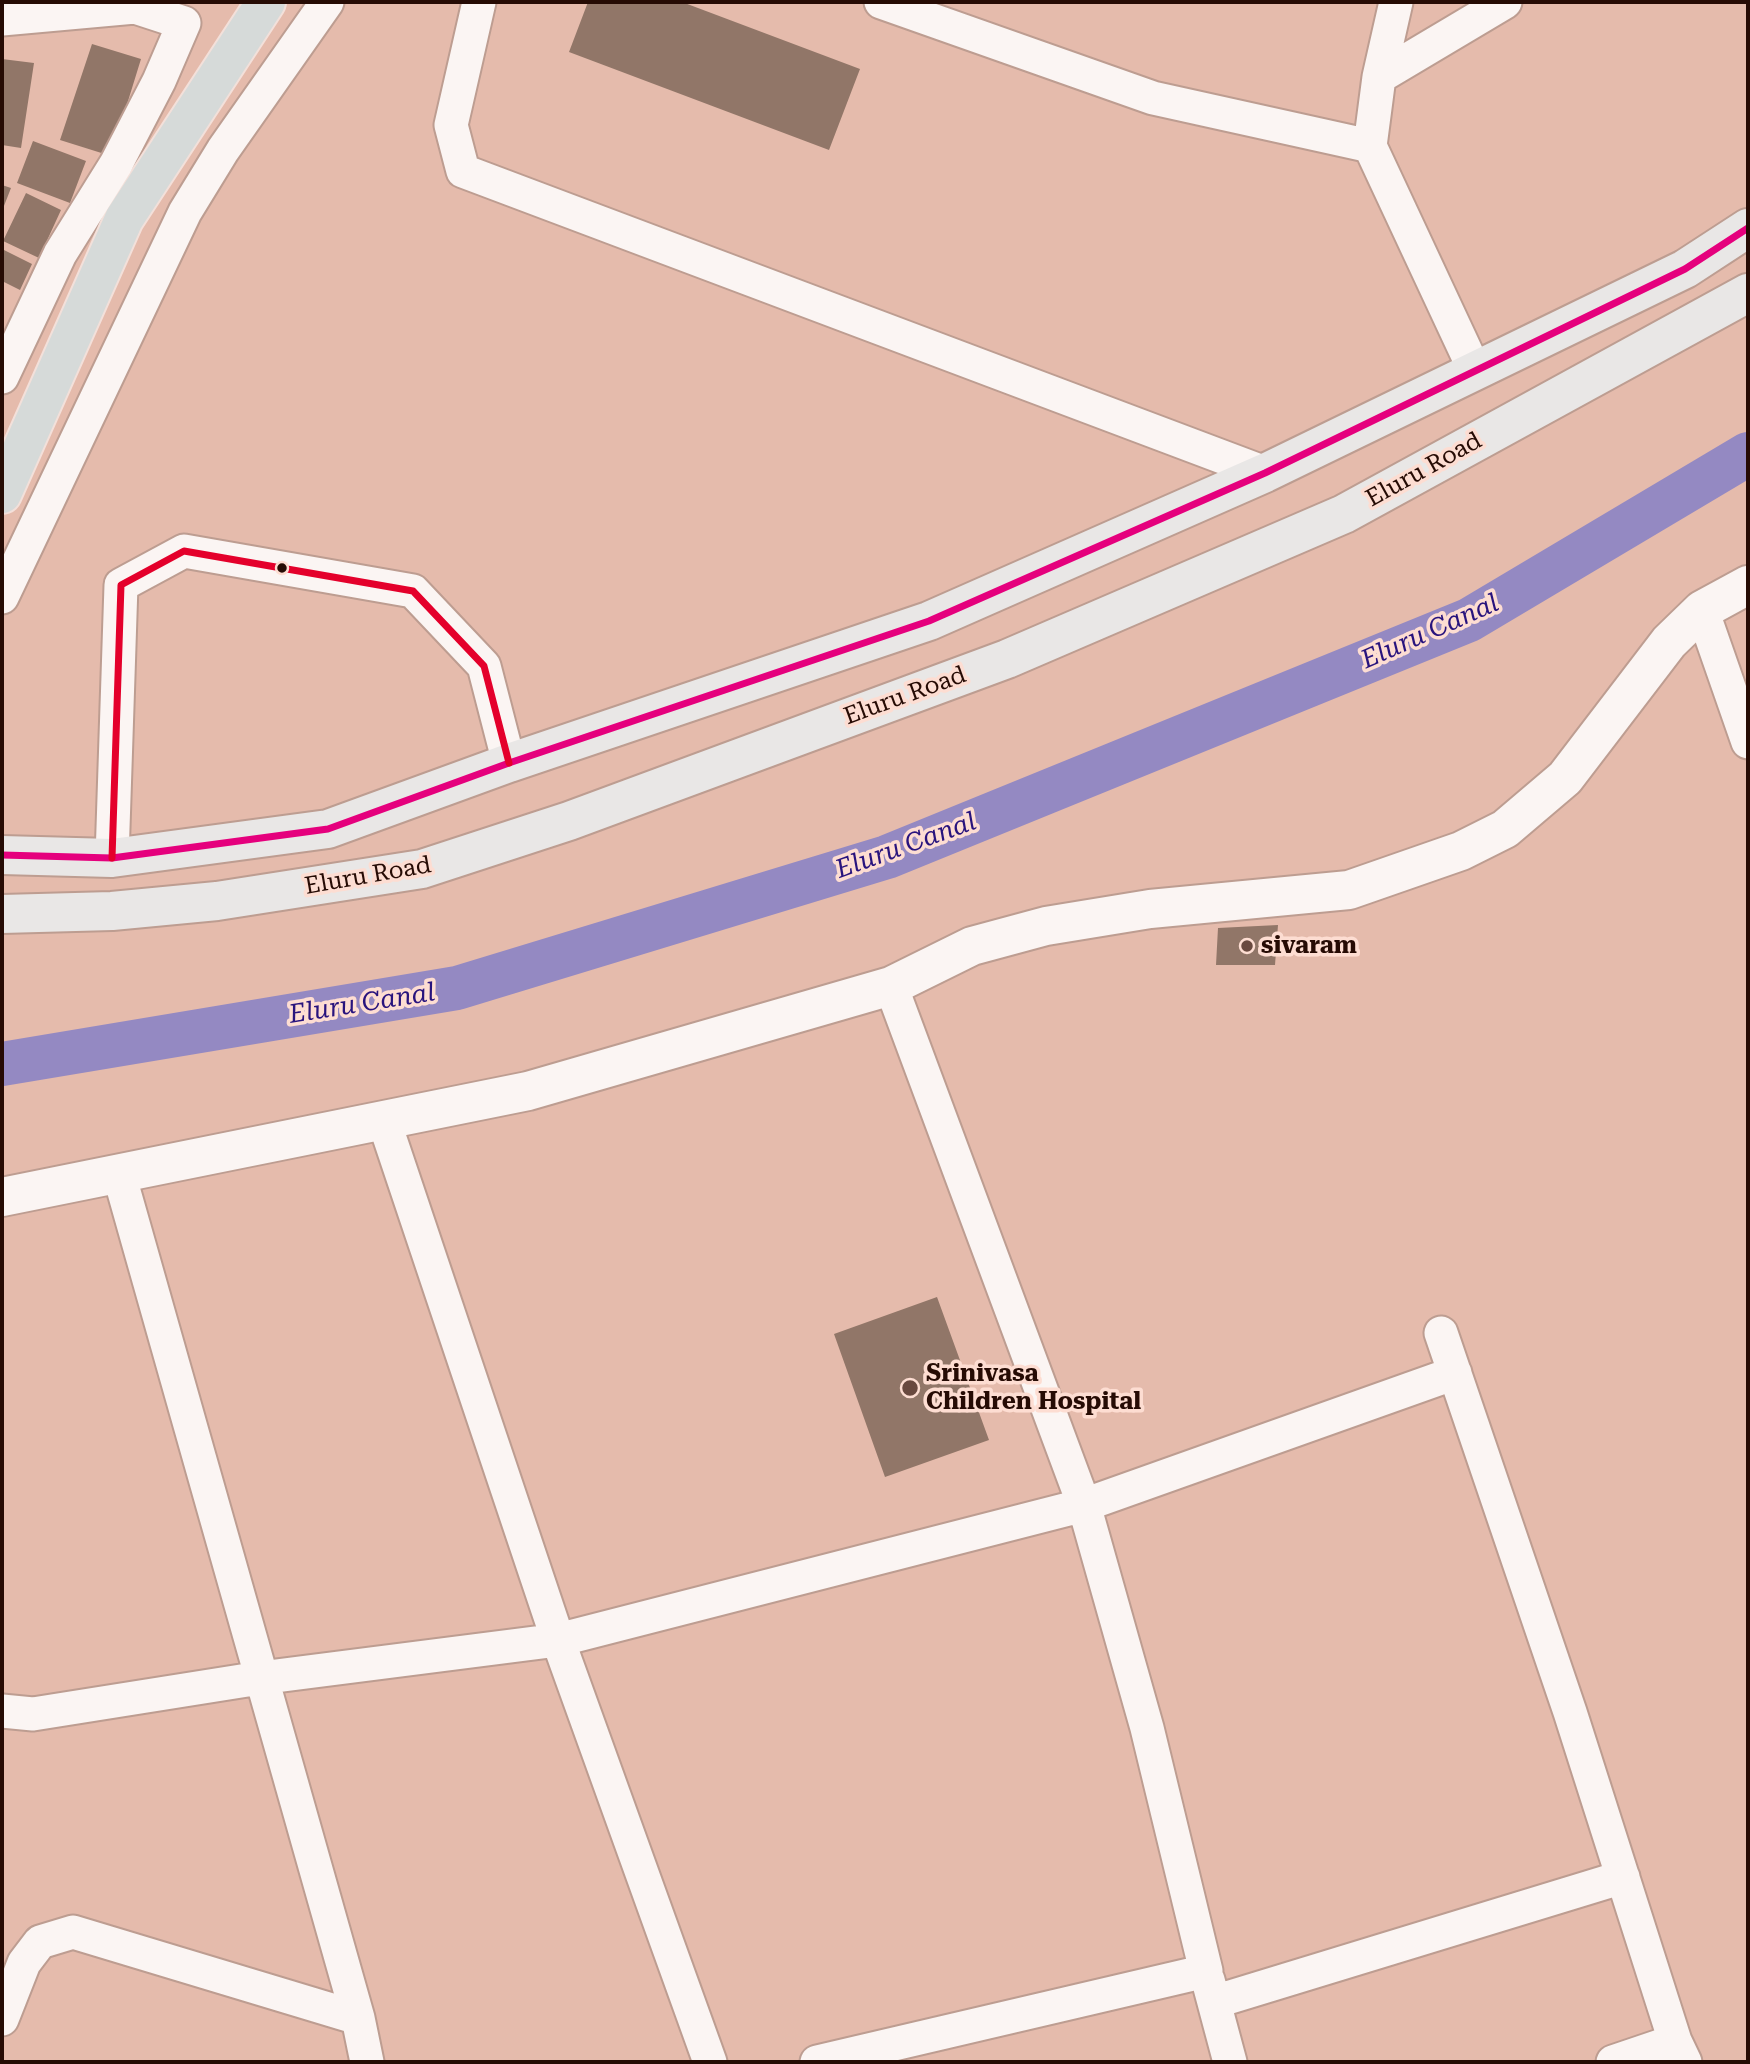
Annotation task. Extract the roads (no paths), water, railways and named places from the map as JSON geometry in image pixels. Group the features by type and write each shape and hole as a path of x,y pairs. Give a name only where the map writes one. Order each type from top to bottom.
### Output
{"main road":[{"path":"2,494 124,219 266,2"},
{"path":"2,855 112,858 328,829 509,763 929,621 1265,473 1685,268 1748,228"},
{"name":"Eluru Road","path":"2,914 112,911 217,901 422,869 569,821 1007,659 1344,514 1748,293"}],"street":[{"path":"2,597 184,212 327,2"},
{"path":"479,2 452,125 463,171 1265,473"},
{"path":"881,2 1153,98 1370,146"},
{"path":"1396,2 1379,77 1370,146 1475,371"},
{"path":"1379,77 1504,2"},
{"path":"2,19 135,7 184,23 159,81 116,164 60,254 2,377"},
{"path":"112,858 121,585 184,551 413,591 484,666 509,763"},
{"path":"2,1197 528,1091 891,986 972,946 1046,926 1150,909 1349,890 1461,851 1505,830 1565,778 1669,642 1702,610 1748,585"},
{"path":"1702,610 1748,742"},
{"path":"891,986 1084,1505 1147,1728 1230,2062"},
{"path":"384,1121 558,1640 710,2062"},
{"path":"119,1174 358,2018 367,2062"},
{"path":"1441,1333 1680,2052 1613,2062"},
{"path":"2,1712 33,1714 260,1678 558,1640 1084,1505 1455,1373"},
{"path":"817,2062 1210,1986 1623,1877"},
{"path":"2,2019 24,1963 40,1942 73,1932 358,2018"}],"waterway":[{"name":"Eluru Canal","path":"2,1064 457,988 887,857 1469,620 1748,454"}],"place":[{"name":"sivaram","path":"1247,946"},
{"name":"Srinivasa Children Hospital","path":"910,1388"}]}
